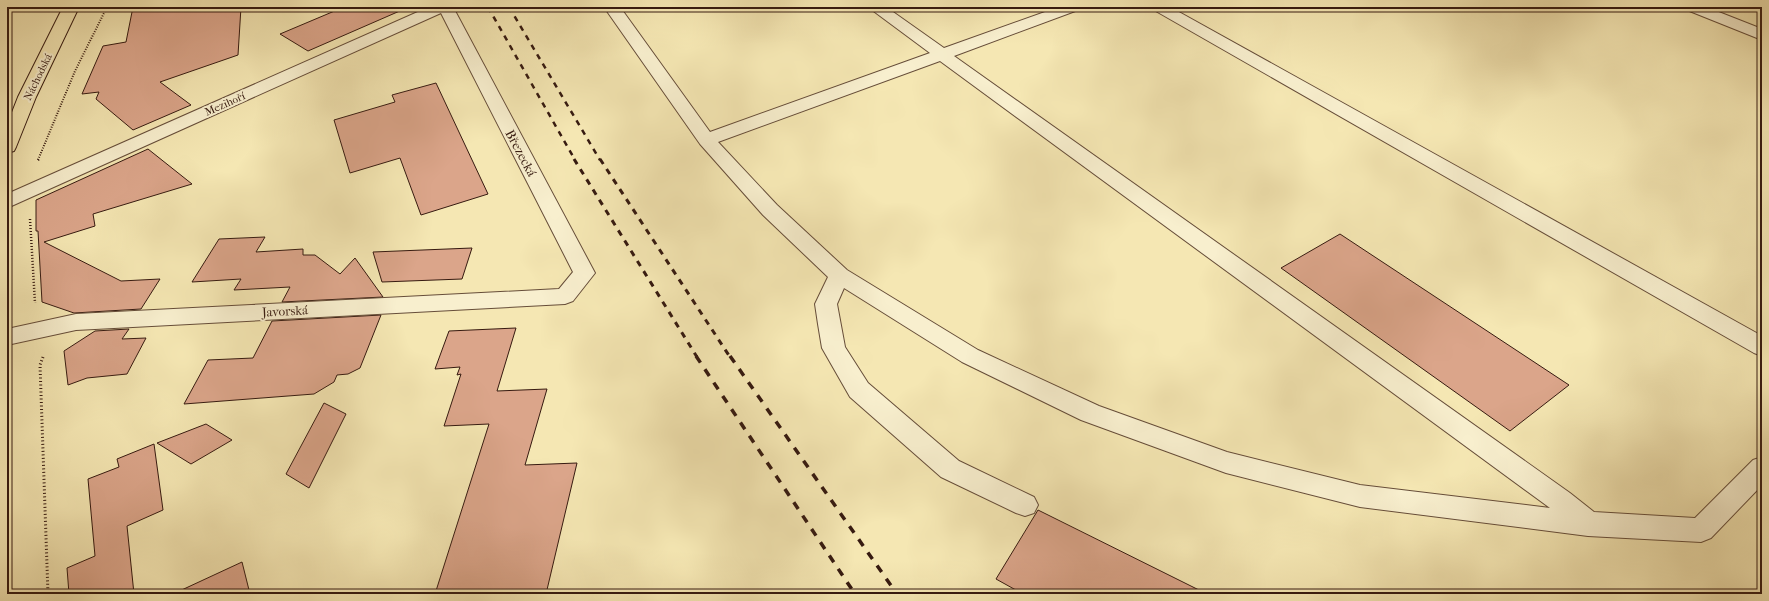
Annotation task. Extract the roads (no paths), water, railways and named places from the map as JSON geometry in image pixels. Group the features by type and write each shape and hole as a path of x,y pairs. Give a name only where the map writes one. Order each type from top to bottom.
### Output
{"main road":[{"name":"Náchodská","path":"7,147 27,97 71,7"}],"street":[{"name":"Mezihoří","path":"7,202 443,7"},
{"name":"Březecká","path":"443,7 584,273 565,296"},
{"path":"612,7 706,140 770,210 839,275 970,356 1090,413 1226,462 1360,496 1588,524 1701,530 1762,468"},
{"path":"876,7 1561,501 1588,524"},
{"path":"706,140 1072,7"},
{"path":"1159,7 1762,347"},
{"path":"1692,7 1762,34"},
{"path":"839,275 826,304 829,324 834,348 859,390 950,470 1025,505"},
{"name":"Javorská","path":"7,336 76,322 565,296"}],"railway":[{"path":"488,7 575,160"},
{"path":"509,7 600,160"},
{"path":"574,159 697,357"},
{"path":"600,159 730,357"},
{"path":"696,356 855,594"},
{"path":"730,356 897,594"}]}
